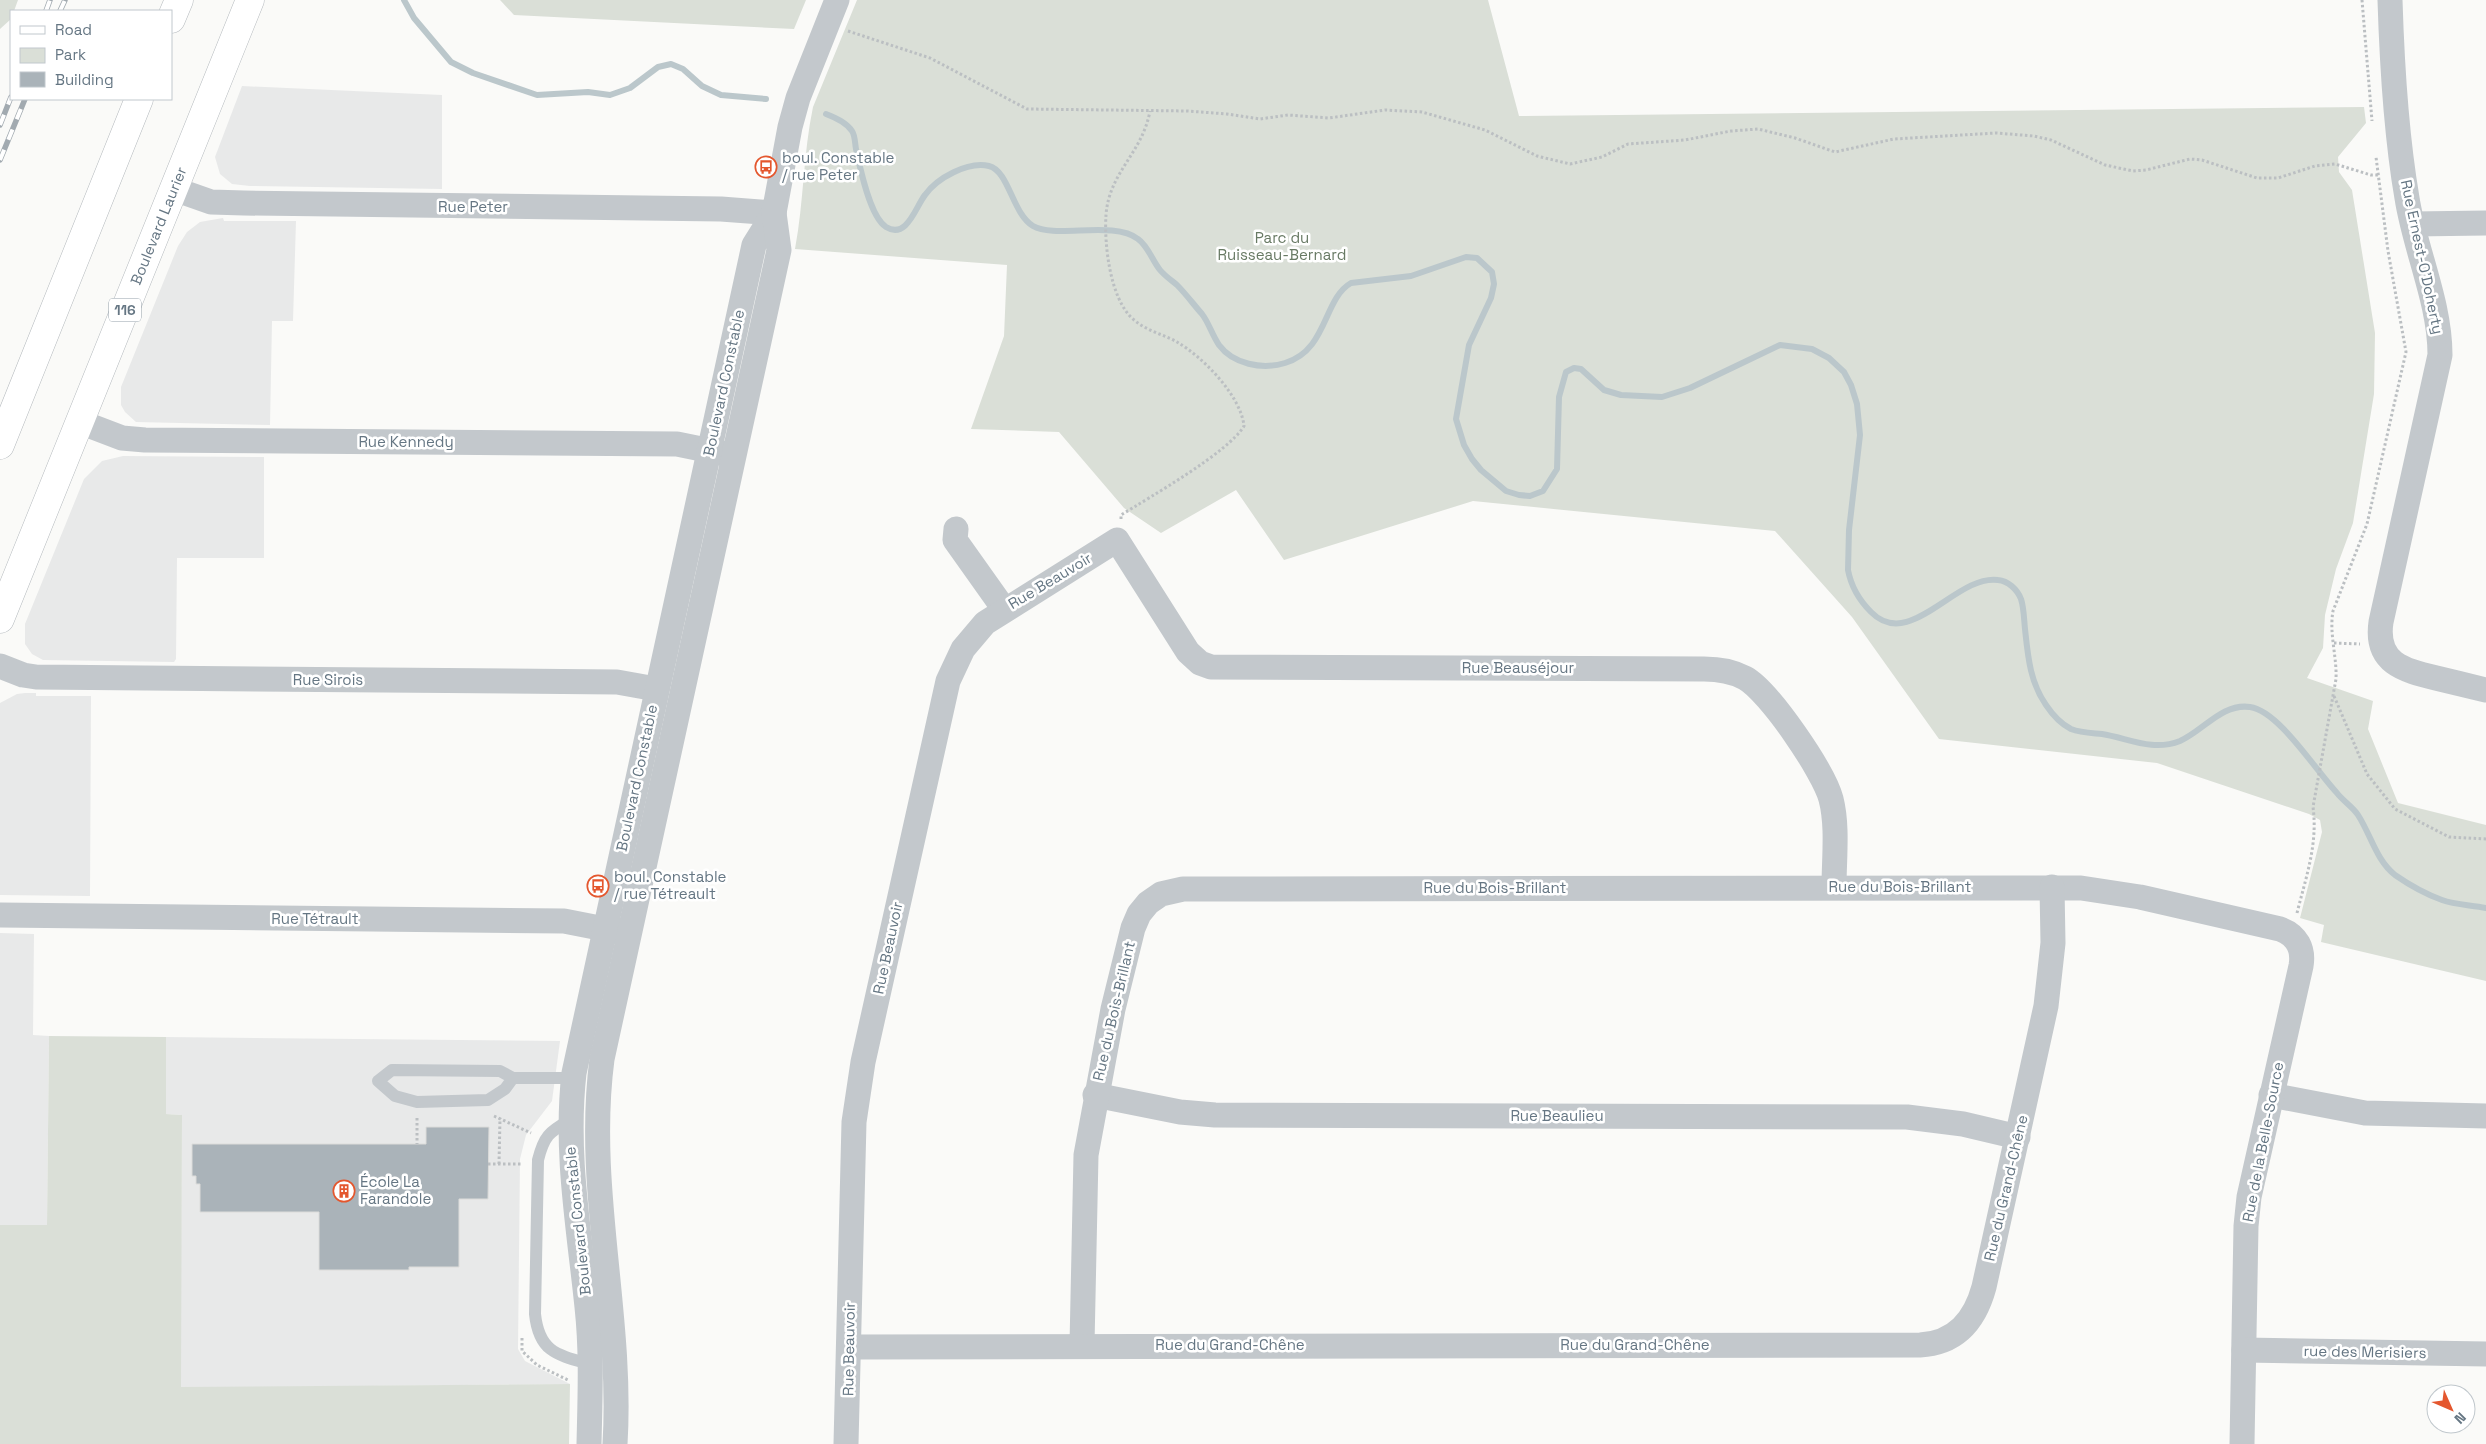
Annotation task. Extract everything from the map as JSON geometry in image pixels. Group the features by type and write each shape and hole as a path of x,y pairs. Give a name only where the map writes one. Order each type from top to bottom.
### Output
{"main road":[{"path":"172,17 179,0"},
{"name":"Boulevard Laurier","path":"0,619 250,0"},
{"path":"0,445 139,100"}],"street":[{"name":"Boulevard Constable","path":"615,1444 616,1385 613,1329 600,1206 596,1125 602,1059 780,250 774,213 790,127 798,98 837,0"},
{"name":"Rue Ernest-O'Doherty","path":"2390,0 2400,140 2407,199 2437,326 2440,355 2381,622 2380,638 2388,657 2398,667 2411,672 2486,690"},
{"name":"Rue Peter","path":"174,189 211,202 244,204 721,209 774,213"},
{"name":"Boulevard Constable","path":"589,1444 590,1364 587,1309 573,1194 570,1120 574,1078 604,928 754,245 774,213"},
{"path":"2413,224 2486,224"},
{"name":"Rue Kennedy","path":"80,422 122,438 145,440 677,444 734,456"},
{"path":"956,529 955,540 1004,609"},
{"name":"Rue Beauvoir","path":"846,1444 854,1129 863,1062 948,681 957,659 985,623 1004,609 1118,540"},
{"name":"Rue Beauséjour","path":"1118,540 1188,652 1200,663 1211,667 1704,669 1728,671 1744,677 1759,688 1771,702 1828,790 1833,816 1834,887"},
{"name":"Rue Sirois","path":"0,666 22,675 36,677 617,682 656,689"},
{"name":"Rue du Bois-Brillant","path":"1082,1345 1085,1172 1088,1137 1095,1095 1113,1009 1136,921 1148,903 1168,892 1183,889 2052,887 2109,891 2264,924 2294,925"},
{"name":"Rue du Grand-Chêne","path":"849,1347 1082,1345 1928,1345 1952,1336 1966,1325 1976,1311 1984,1287 2018,1136 2050,978 2052,887"},
{"name":"Rue Tétrault","path":"0,915 564,921 630,934"},
{"name":"Rue de la Belle-Source","path":"2242,1444 2246,1226 2250,1197 2271,1095 2302,958 2294,925"},
{"name":"Rue Beaulieu","path":"1095,1095 1180,1112 1214,1115 1907,1117 1963,1124 2018,1136"},
{"path":"2271,1095 2364,1113 2486,1116"},
{"name":"rue des Merisiers","path":"2244,1350 2486,1354"}],"lane":[{"path":"513,1078 505,1089 488,1100 417,1102 395,1096 378,1081 392,1070 500,1071 513,1078 552,1076 574,1078"},
{"path":"570,1120 549,1132 544,1139 536,1172 536,1330 549,1350 590,1364"}],"path":[{"path":"2362,0 2373,128"},
{"path":"842,30 930,58 1027,109 1227,114 1260,119 1288,115 1329,118 1385,110 1422,112 1485,130 1537,156 1570,164 1602,157 1628,144 1685,140 1731,131 1758,129 1795,138 1835,152 1894,139 1996,133 2034,136 2052,140 2105,165 2133,171 2146,170 2190,159 2202,160 2257,178 2278,178 2329,164 2342,165 2378,176"},
{"path":"1118,540 1122,515 1220,450 1241,432 1244,426 1244,419 1233,399 1202,360 1181,345 1145,328 1128,314 1111,275 1106,256 1106,214 1114,180 1143,138 1150,111"},
{"name":"Rue Ernest-O'Doherty","path":"2294,925 2313,848 2316,827 2313,807 2334,695 2337,661 2331,622 2333,611 2367,524 2406,352 2376,156"},
{"path":"2334,643 2365,645"},
{"path":"2334,695 2367,774 2395,810 2449,837 2486,839"},
{"path":"417,1116 417,1144"},
{"path":"499,1164 500,1118"},
{"path":"488,1164 523,1164"},
{"path":"522,1351 537,1365 575,1384"}],"shaded area":[{"path":"242,86 442,95 442,189 250,186 232,184 220,174 215,157"},
{"path":"223,218 224,221 296,221 293,321 272,321 270,425 136,422 125,412 121,405 121,387 178,246 187,232 200,222"},
{"path":"123,456 264,457 264,558 177,558 176,659 174,662 43,660 32,654 25,644 25,624 84,479 102,461"},
{"path":"36,693 36,696 91,696 90,896 0,895 0,703 17,694"},
{"path":"0,933 34,934 33,1035 49,1036 47,1226 0,1225"},
{"path":"166,1037 560,1041 552,1101 526,1135 520,1159 518,1349 525,1361 570,1384 180,1388 182,1115 166,1114"}],"green space":[{"path":"0,0 18,0 14,10 10,10 10,20 0,29"},
{"path":"500,0 806,0 794,29 514,15"},
{"name":"Parc du Ruisseau-Bernard","path":"857,0 1488,0 1519,116 2364,107 2366,123 2338,157 2339,172 2352,190 2375,333 2374,394 2353,523 2336,569 2325,615 2323,648 2307,678 2373,701 2368,729 2398,803 2486,825 2486,981 2321,942 2324,925 2300,918 2322,832 2320,820 2309,814 2157,763 1939,739 1852,617 1775,531 1473,501 1284,560 1236,490 1161,533 1124,508 1059,432 971,429 1004,336 1007,265 795,249 807,142 813,107"},
{"path":"49,1036 166,1037 166,1114 182,1115 181,1387 570,1384 569,1444 0,1444 0,1225 47,1225"}],"building":[{"name":"École La Farandole","path":"426,1127 489,1127 488,1199 459,1199 459,1267 409,1267 409,1270 319,1270 319,1212 200,1212 200,1184 196,1184 196,1176 192,1176 192,1144 426,1144"}],"waterway":[{"path":"404,0 414,18 451,62 473,73 537,95 588,92 610,95 630,88 658,67 671,64 683,69 702,86 721,95 766,99"},
{"path":"826,114 844,123 853,133 866,191 875,213 880,222 886,227 893,230 900,229 905,225 925,195 945,177 963,168 981,165 989,166 996,169 1020,212 1033,226 1043,230 1055,231 1115,231 1138,239 1145,245 1160,270 1180,288 1202,314 1214,337 1225,352 1249,364 1276,365 1299,356 1310,347 1335,300 1342,290 1351,283 1411,276 1466,257 1477,258 1492,272 1494,284 1491,298 1469,345 1456,419 1464,445 1481,470 1506,491 1519,495 1530,496 1543,491 1557,469 1559,397 1566,372 1574,368 1581,369 1604,390 1621,395 1662,397 1690,388 1780,345 1812,349 1829,358 1844,372 1851,385 1857,404 1860,435 1849,530 1848,570 1856,592 1871,612 1886,622 1901,623 1917,618 1966,588 1982,581 1998,580 2005,582 2015,589 2021,599 2029,659 2036,687 2051,712 2067,727 2086,733 2102,734 2150,745 2160,745 2170,744 2188,737 2230,709 2250,707 2261,711 2285,730 2339,796 2356,812 2378,855 2388,869 2418,889 2442,900 2486,908"}],"railway":[{"path":"46,10 50,0"},
{"path":"60,10 65,0"},
{"path":"0,125 10,100"},
{"path":"0,160 25,100"}],"place":[{"name":"boul. Constable / rue Peter","path":"766,167"},
{"name":"boul. Constable / rue Tétreault","path":"598,886"},
{"name":"École La Farandole","path":"344,1191"}]}
